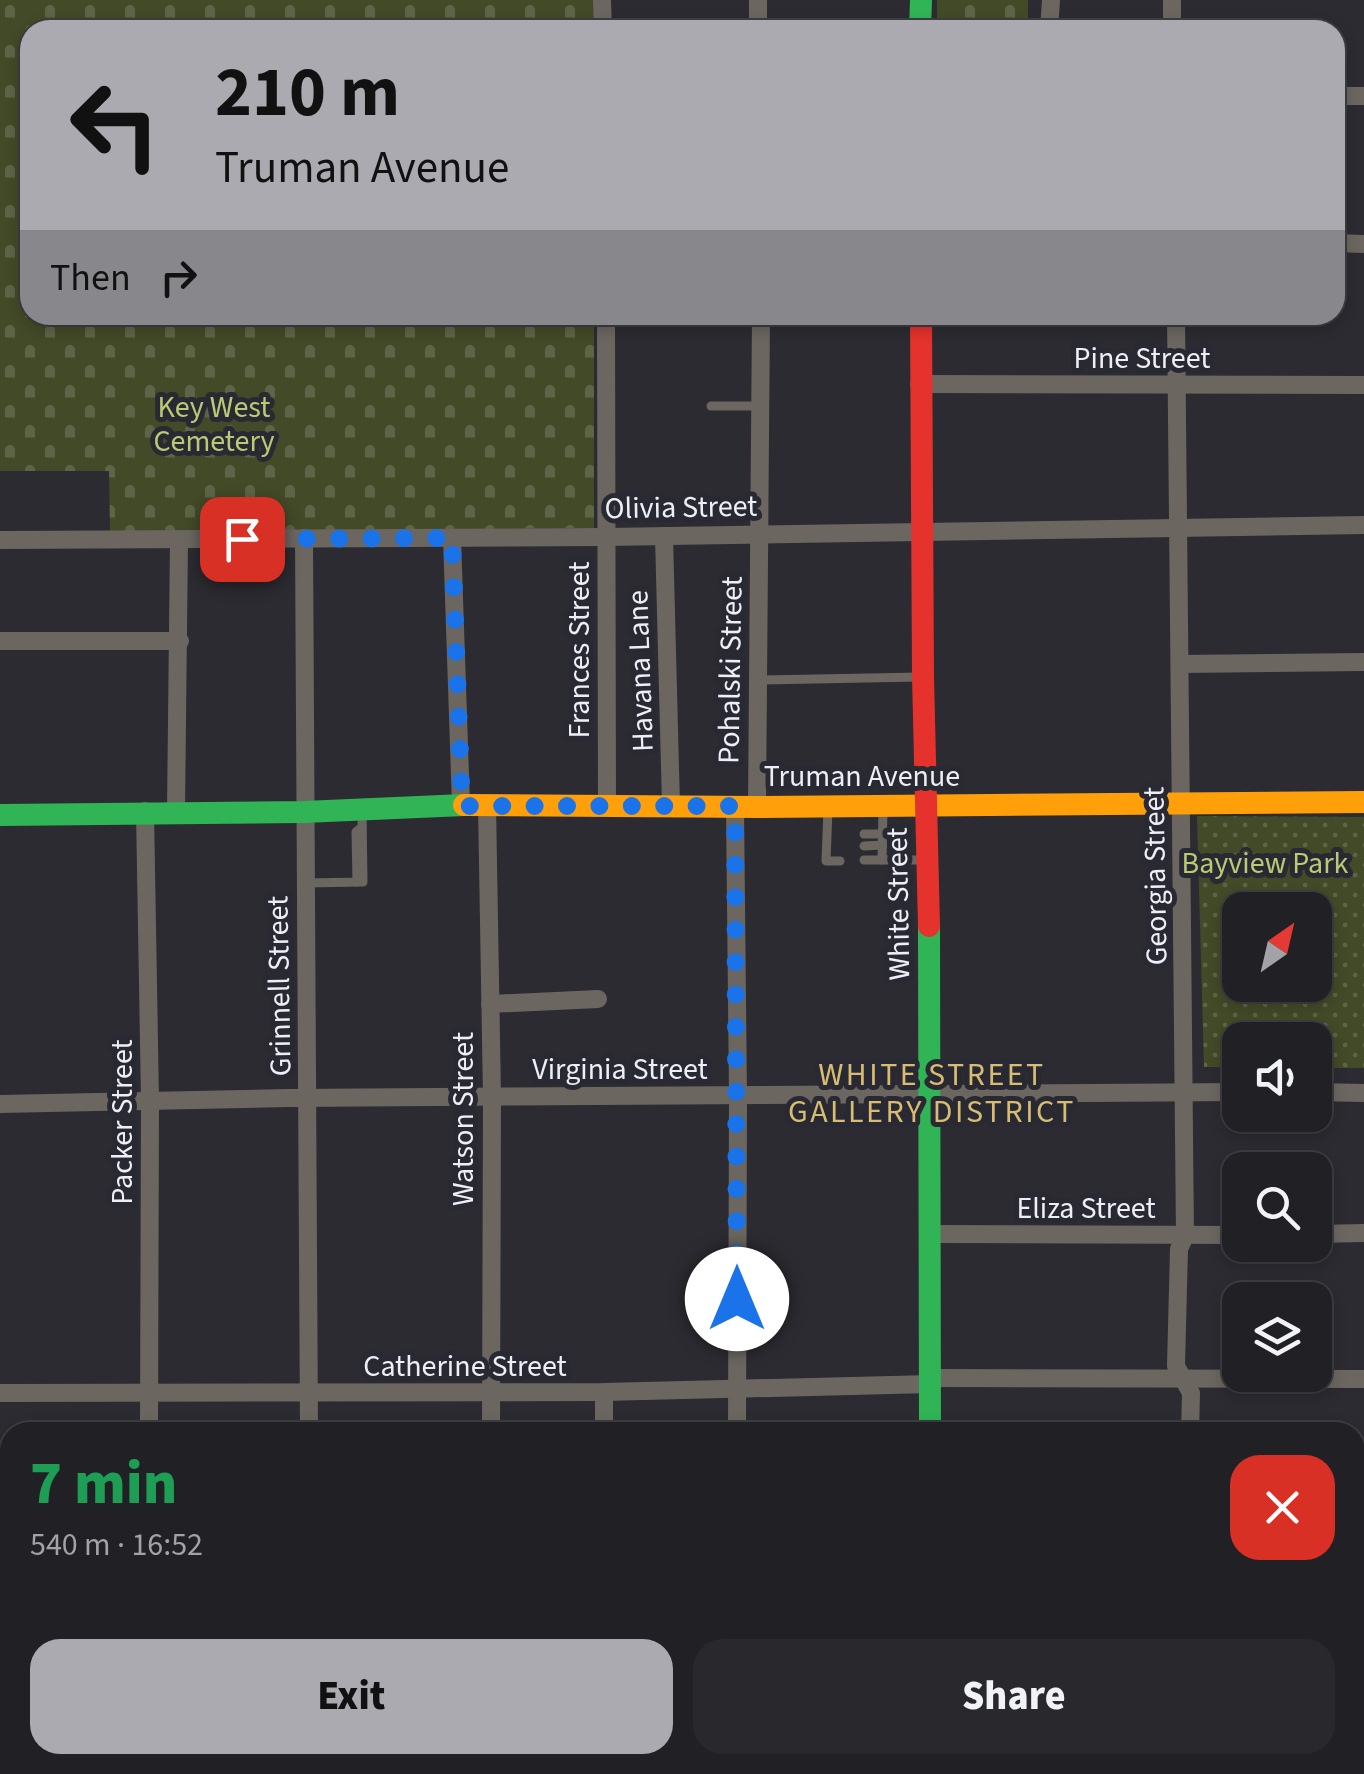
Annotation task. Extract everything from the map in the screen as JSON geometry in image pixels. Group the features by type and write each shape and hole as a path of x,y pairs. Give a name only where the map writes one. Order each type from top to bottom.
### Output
{"main road":[{"name":"White Street","path":"921,325 922,676 928,806 930,1422"},
{"name":"Truman Avenue","path":"0,815 304,812 362,818 486,804 828,807 1364,802"}],"street":[{"name":"Frances Street","path":"606,325 607,805"},
{"name":"Pohalski Street","path":"737,1422 738,1096 746,807 757,680 761,325"},
{"name":"Georgia Street","path":"1176,325 1184,1092 1184,1236 1180,1249 1176,1366 1191,1393 1190,1422"},
{"name":"Pine Street","path":"919,384 1364,385"},
{"name":"Olivia Street","path":"0,540 606,537 1364,525"},
{"name":"Havana Lane","path":"664,536 671,806"},
{"name":"Grinnell Street","path":"304,538 309,1422"},
{"path":"452,538 462,806"},
{"path":"176,812 180,540"},
{"path":"0,641 180,641"},
{"path":"1180,664 1364,662"},
{"name":"Watson Street","path":"486,804 492,1097 491,1422"},
{"name":"Packer Street","path":"145,811 150,1100 149,1422"},
{"path":"490,1004 598,999"},
{"name":"Virginia Street","path":"0,1104 1222,1092"},
{"path":"1332,1092 1364,1093"},
{"path":"1332,1234 1364,1233"},
{"name":"Eliza Street","path":"931,1234 1222,1235"},
{"name":"Catherine Street","path":"0,1394 604,1392 931,1381 1364,1379"},
{"path":"604,1392 604,1422"}],"lane":[{"path":"711,406 760,406"},
{"path":"757,680 922,676"},
{"path":"882,860 883,806"},
{"path":"828,807 826,861 840,861"},
{"path":"305,882 363,882 362,818"},
{"path":"827,835 840,834"},
{"path":"864,840 883,840"},
{"path":"827,846 840,846"},
{"path":"864,860 927,860"}],"green space":[{"name":"Key West Cemetery","path":"0,0 594,0 594,20 20,20 20,325 594,325 594,528 110,532 109,471 0,471"},
{"path":"937,0 1028,0 1028,20 937,20"},
{"name":"Bayview Park","path":"1197,816 1364,817 1364,1068 1332,1068 1332,1022 1222,1022 1222,1067 1204,1067"}],"traffic: fast":[{"path":"920,20 921,0"},
{"path":"0,815 304,812 464,805"},
{"path":"929,926 930,1422"}],"traffic: slow":[{"path":"464,805 1364,802"}],"traffic: jam":[{"path":"921,325 929,926"}],"district":[{"name":"WHITE STREET GALLERY DISTRICT","path":"932,1092"}],"route":[{"path":"242,539 452,538 462,806 735,806 737,1299"}]}
